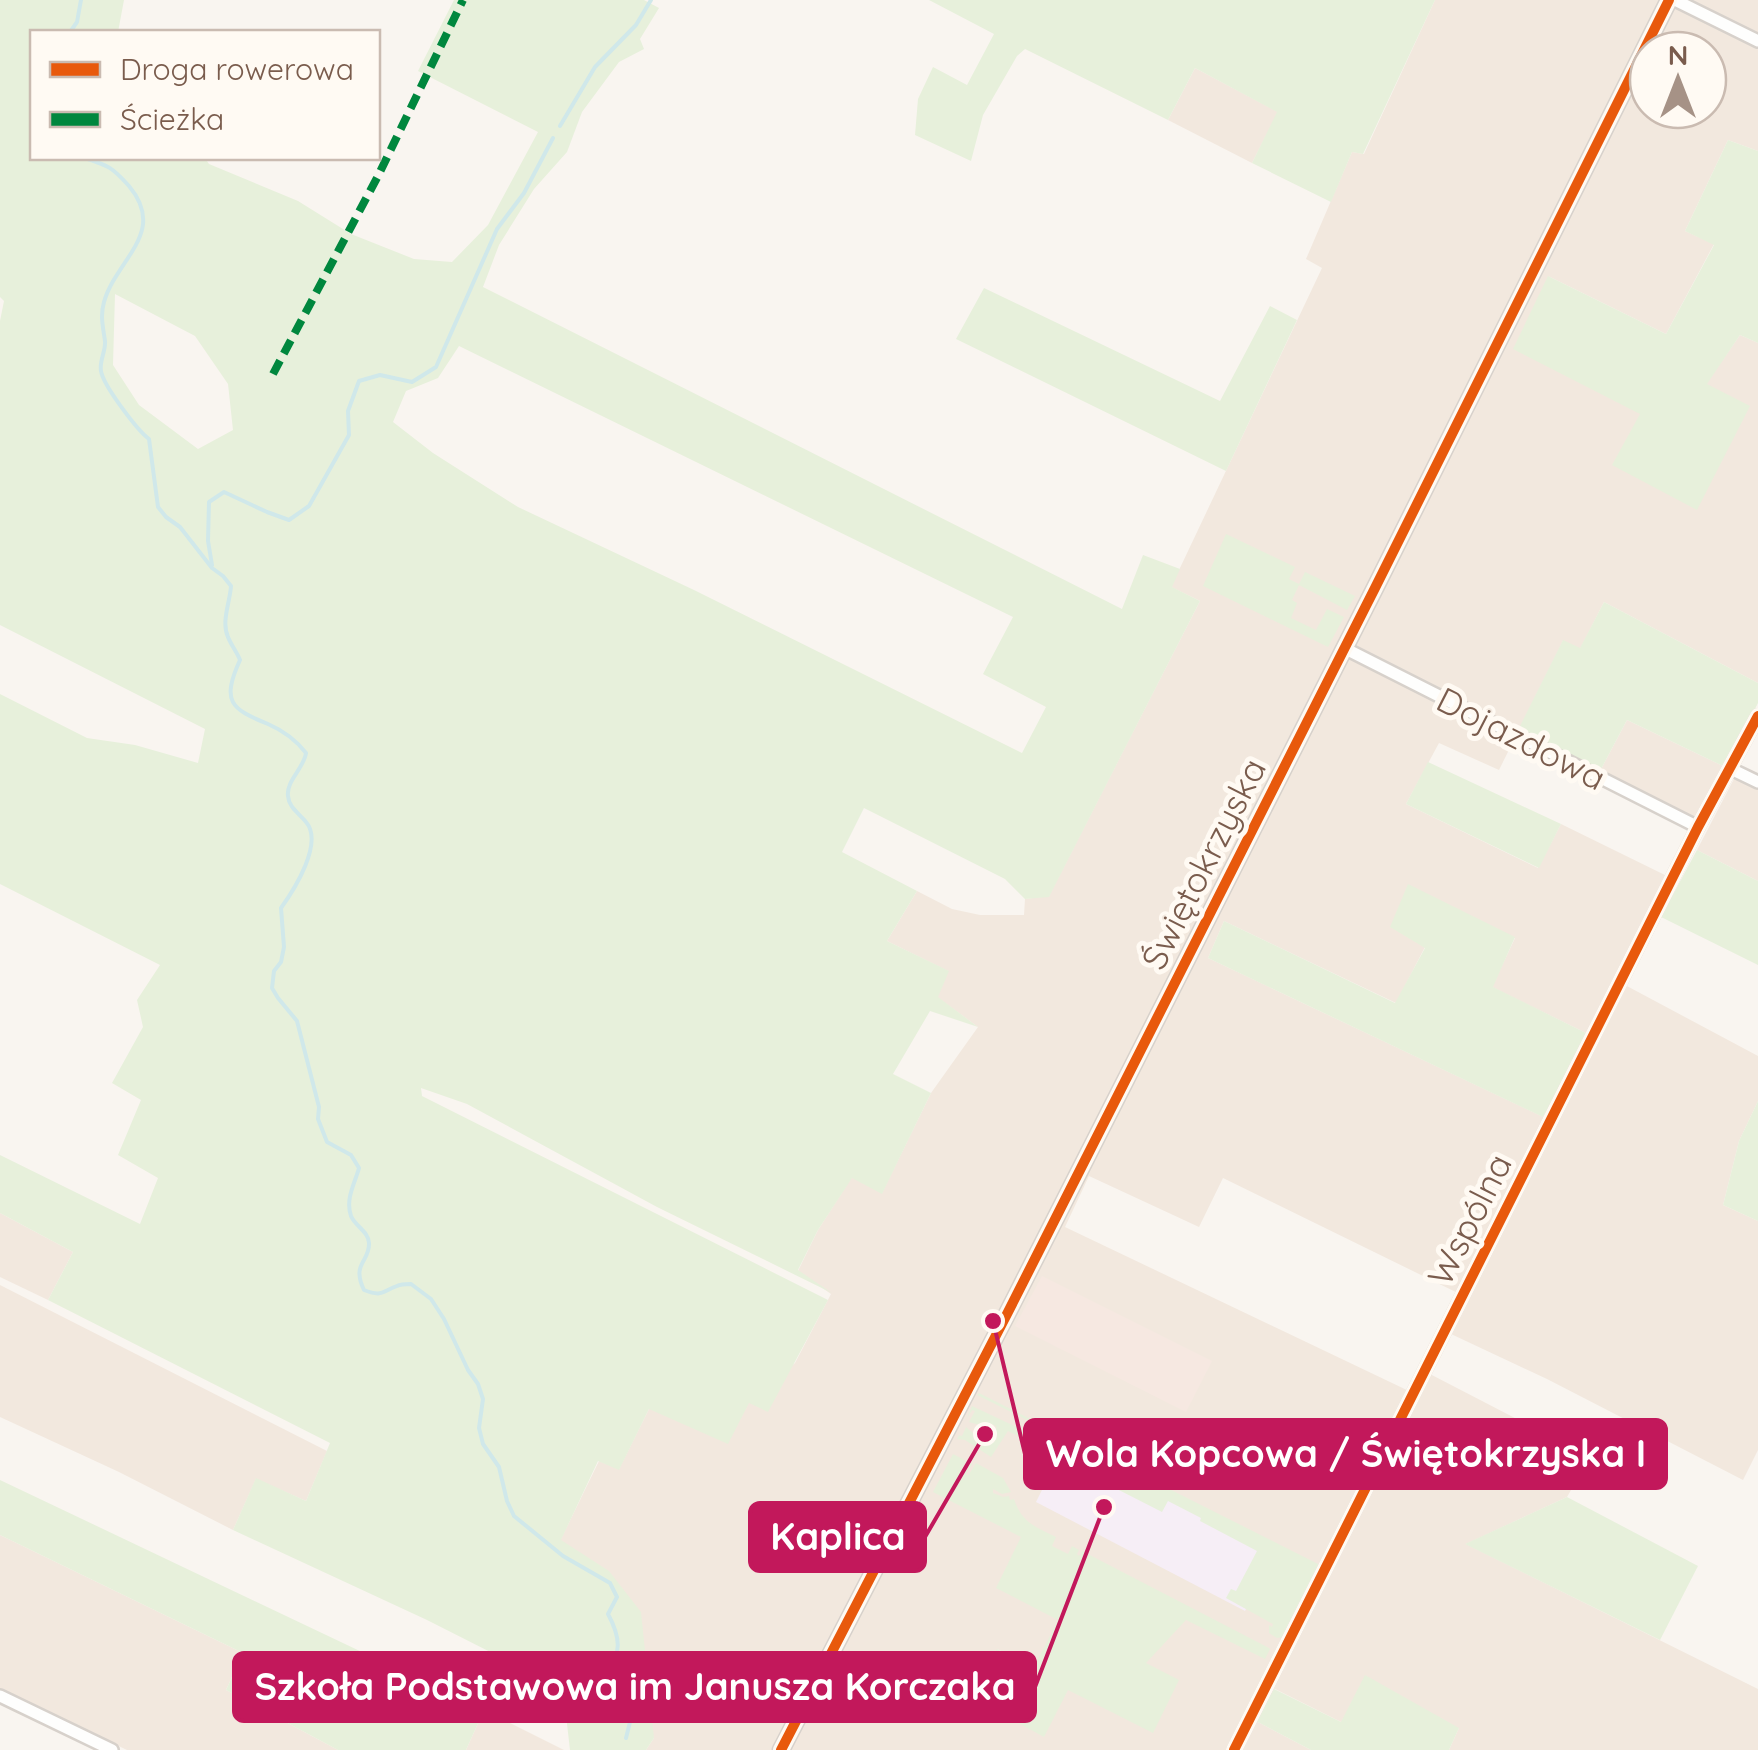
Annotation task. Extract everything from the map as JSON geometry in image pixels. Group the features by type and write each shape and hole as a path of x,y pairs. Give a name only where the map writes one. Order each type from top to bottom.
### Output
{"street":[{"path":"1672,0 1758,41"},
{"name":"Świętokrzyska","path":"780,1750 1006,1316 1672,0"},
{"name":"Dojazdowa","path":"1344,648 1698,827"},
{"name":"Wspólna","path":"1234,1750 1698,827 1758,716"},
{"path":"1731,769 1758,782"},
{"path":"0,1696 112,1750"}],"shaded area":[{"path":"1435,0 1758,0 1758,151 1728,140 1685,231 1714,244 1666,334 1548,276 1706,384 1740,335 1758,343 1758,683 1604,602 1580,649 1563,641 1499,770 1439,743 1406,804 1538,868 1561,824 1669,877 1588,1034 1492,987 1515,938 1425,947 1396,1003 1224,921 1208,958 1556,1123 1625,985 1758,1056 1758,1101 1739,1141 1723,1205 1758,1221 1758,1450 1743,1480 1451,1334 1468,1298 1223,1178 1199,1227 1089,1176 1065,1227 1411,1392 1428,1373 1590,1457 1567,1497 1466,1544 1758,1689 1758,1750 1449,1750 1459,1728 1341,1722 1275,1689 1256,1721 1311,1750 646,1750 654,1738 560,1541 599,1461 619,1469 649,1409 749,1403 795,1363 831,1294 798,1271 818,1230 852,1177 882,1193 931,1093 978,1027 937,997 948,971 887,941 917,891 952,909 980,915 1024,915 1025,899 1049,896 1200,601 1171,587 1322,268 1306,259 1352,152 1364,154","holes":["1059,1620 1044,1737 997,1649 1035,1667"]},
{"path":"1195,68 1278,112 1252,163 1168,120"},
{"path":"1627,720 1725,767 1696,821 1599,773"},
{"path":"1735,777 1758,788 1758,881 1697,850"},
{"path":"0,1213 73,1252 48,1300 0,1277"},
{"path":"1042,1276 1212,1361 1186,1412 1015,1326"},
{"path":"0,1285 327,1451 306,1501 256,1479 233,1530 0,1417"},
{"path":"1068,1438 1319,1566 1308,1588 1267,1568 1245,1611 1036,1502"},
{"path":"0,1535 243,1653 226,1690 338,1750 127,1750 0,1689"},
{"path":"484,1710 564,1750 466,1750"}],"green space":[{"path":"0,0 124,0 118,30 30,30 30,160 206,160 298,201 351,234 414,259 452,262 488,225 538,132 418,71 454,0 644,0 659,8 640,39 644,49 619,62 582,112 567,152 534,189 499,245 483,287 1122,609 1143,555 1180,569 1172,587 1200,601 1049,897 1025,899 1005,879 864,808 842,852 917,891 887,941 949,971 938,997 978,1027 930,1011 893,1074 931,1093 882,1194 852,1178 798,1270 832,1293 657,1207 467,1104 421,1088 422,1096 828,1300 768,1412 749,1403 728,1444 649,1409 619,1470 598,1461 561,1540 609,1571 641,1612 654,1738 646,1750 570,1750 563,1689 427,1620 233,1530 256,1478 306,1501 330,1443 48,1300 73,1252 0,1213 0,1155 140,1224 158,1178 118,1155 141,1100 112,1083 143,1027 137,1000 160,965 0,884 0,694 87,738 135,745 198,763 205,729 0,625 0,321 4,301 0,297","holes":["115,294 195,336 228,384 233,430 198,449 139,405 113,365","459,346 1013,617 983,674 1046,707 1022,753 518,507 433,453 393,422 406,391 438,378"]},
{"path":"929,0 1435,0 1363,154 1352,152 1331,202 1252,163 1277,112 1195,68 1168,120 1025,49 983,115 971,161 915,135 918,99 933,67 967,85 994,34"},
{"path":"1728,140 1758,151 1758,343 1740,335 1707,384 1750,406 1697,510 1612,465 1640,414 1513,349 1548,276 1666,334 1714,245 1685,231"},
{"path":"984,288 1220,401 1270,306 1297,320 1226,471 956,339"},
{"path":"1226,534 1295,567 1289,579 1299,584 1305,572 1355,596 1347,610 1299,585 1292,600 1297,603 1291,618 1316,630 1327,609 1344,617 1328,647 1203,586"},
{"path":"1604,602 1758,683 1758,703 1725,767 1627,720 1599,773 1517,732 1563,640 1580,648"},
{"path":"1428,762 1561,824 1539,868 1406,804"},
{"path":"1697,850 1758,881 1758,965 1661,917"},
{"path":"1408,884 1515,937 1493,987 1588,1034 1543,1117 1208,958 1224,921 1395,1003 1425,948 1390,927"},
{"path":"1758,1101 1758,1221 1723,1205 1739,1141"},
{"path":"979,1393 1320,1565 1283,1637 1269,1633 1269,1625 1273,1624 1226,1598 1231,1589 1236,1591 1257,1551 1168,1501 1162,1512 1111,1486 1121,1467"},
{"path":"972,1406 1029,1433 1036,1445 1008,1431 991,1457 957,1439 966,1427 988,1443 997,1437 996,1426 969,1422 975,1411 966,1420"},
{"path":"953,1454 972,1464 968,1476 976,1463 1003,1478 1011,1492 1002,1494 993,1489 993,1493 1014,1499 1025,1519 1056,1537 1052,1546 1068,1554 1072,1546 1079,1550 1079,1556 1082,1551 1269,1648 1265,1659 1186,1620 1146,1663 1179,1680 1153,1733 1068,1690 1044,1737 972,1698 997,1649 1034,1667 1058,1620 996,1588 1021,1537 933,1492"},
{"path":"0,1480 484,1710 466,1750 338,1750 226,1690 243,1653 0,1535"},
{"path":"1567,1497 1698,1566 1660,1640 1465,1544"},
{"path":"1365,1675 1459,1728 1449,1750 1311,1750 1256,1721 1274,1689 1341,1722"}],"waterway":[{"path":"71,30 81,0"},
{"path":"560,126 595,67 636,25 651,0"},
{"path":"212,565 209,502 224,492 289,520 309,506 349,435 348,411 359,381 380,375 412,382 436,367 497,229 524,193 553,138"},
{"path":"90,160 110,168 129,186 140,203 143,218 136,245 104,302 103,378 121,407 149,439 158,507 231,586 226,631 240,660 231,686 233,702 245,714 284,733 306,753 288,796 311,831 312,842 305,866 281,908 284,947 272,988 297,1021 319,1107 318,1119 327,1142 351,1155 359,1168 349,1203 351,1216 369,1243 359,1274 364,1290 378,1293 411,1284 431,1299 478,1384 483,1399 479,1428 483,1444 499,1467 514,1516 563,1556 610,1583 617,1597 608,1614 618,1645 608,1677 632,1693 626,1738"}],"marked path":[{"path":"273,374 378,176 463,0"}],"cycle path":[{"path":"781,1750 1006,1316 1669,0"},
{"path":"1234,1750 1698,827 1758,716"}],"place":[{"name":"Wola Kopcowa / Świętokrzyska I","path":"993,1321"},
{"name":"Kaplica","path":"985,1434"},
{"name":"Szkoła Podstawowa im Janusza Korczaka","path":"1104,1507"}]}
